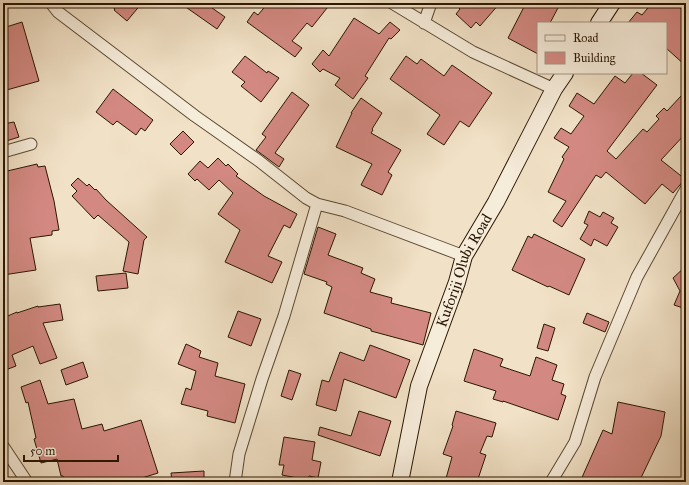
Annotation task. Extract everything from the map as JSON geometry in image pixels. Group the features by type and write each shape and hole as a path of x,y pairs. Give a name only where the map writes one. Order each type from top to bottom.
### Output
{"street":[{"path":"51,3 58,12 195,116 259,161 306,198 317,204 345,211 464,256"},
{"path":"392,3 473,52 554,90"},
{"path":"424,23 431,3"},
{"path":"600,22 612,3"},
{"name":"Kuforiji Olubi Road","path":"400,482 419,386 457,282 464,256 496,202 554,90 564,74"},
{"path":"3,152 31,144"},
{"path":"551,482 575,442 595,377 638,277 686,189"},
{"path":"235,482 240,454 262,379 284,316 317,204"},
{"path":"3,446 27,482"}],"building":[{"path":"108,3 142,3 127,21"},
{"path":"180,3 205,3 225,17 217,29"},
{"path":"268,3 331,3 312,27 307,23 292,41 302,48 295,57 247,22 254,12 258,15"},
{"path":"454,3 500,3 480,26 476,22 471,28 456,14 460,9"},
{"path":"526,3 554,3 559,6 551,22 537,22 537,53 508,38"},
{"path":"652,3 674,3 686,12 686,66 667,49 667,22 629,22 637,12 642,15"},
{"path":"354,18 379,34 390,22 400,30 391,39 389,38 365,76 368,78 353,99 335,85 340,78 323,69 320,72 312,64 323,50 329,56"},
{"path":"22,22 39,81 3,91 3,28"},
{"path":"245,56 267,73 268,71 279,78 261,102 241,86 245,82 232,72"},
{"path":"406,56 417,64 421,59 444,76 452,65 492,93 469,127 460,121 444,145 427,134 440,115 390,79"},
{"path":"632,74 642,74 657,85 607,151 616,159 643,129 647,132 659,119 656,116 664,108 667,111 681,96 686,100 686,133 661,160 685,179 673,193 662,184 645,204 606,172 601,178 596,175 562,227 553,221 566,201 548,192 564,159 562,157 569,147 554,138 561,128 571,134 584,116 569,106 577,93 594,104 615,76 625,83"},
{"path":"113,89 153,120 145,131 141,128 136,135 117,121 113,125 96,112"},
{"path":"292,92 309,105 275,153 284,159 279,167 256,150 266,137 262,134"},
{"path":"361,98 382,113 371,133 401,150 388,172 392,175 382,195 361,185 372,164 336,147 351,113"},
{"path":"14,122 19,137 3,142 3,124"},
{"path":"183,131 194,142 181,155 170,144"},
{"path":"218,158 226,166 228,164 238,174 236,176 264,196 297,214 290,228 284,225 268,256 282,262 272,283 225,262 240,230 218,214 233,193 219,180 209,190 197,179 195,181 188,174 200,161 208,168"},
{"path":"37,164 38,167 45,166 54,201 59,230 52,231 52,235 30,238 36,270 3,275 3,247 5,247 3,234 3,172"},
{"path":"78,178 87,186 89,184 95,190 96,189 147,237 144,240 138,274 123,271 129,242 98,215 94,219 72,196 77,191 71,185"},
{"path":"589,211 600,217 603,212 614,218 611,223 618,227 607,246 594,239 591,246 580,239 588,225 584,223"},
{"path":"318,227 336,234 328,255 363,268 361,273 375,279 370,292 392,298 391,303 431,313 423,345 371,331 371,329 324,313 332,287 326,284 327,282 304,274"},
{"path":"534,234 585,259 569,295 512,270 528,236 532,238"},
{"path":"686,266 686,309 674,305 680,291 673,278"},
{"path":"126,273 128,288 98,291 96,276"},
{"path":"60,304 63,320 43,323 57,358 40,364 33,346 12,355 16,366 3,371 3,318 38,306"},
{"path":"238,311 261,319 251,346 228,337"},
{"path":"587,313 609,322 605,332 583,323"},
{"path":"544,324 555,328 548,351 537,348"},
{"path":"186,344 201,351 199,357 218,363 215,376 245,384 235,423 207,416 208,411 181,404 186,388 191,390 196,371 178,364"},
{"path":"370,345 410,360 396,398 344,379 336,411 316,405 322,380 329,382 340,352 364,361"},
{"path":"474,349 503,359 500,366 530,376 536,357 557,365 552,380 564,384 561,394 566,396 558,420 493,399 496,391 464,381"},
{"path":"83,362 88,377 66,385 61,370"},
{"path":"289,370 301,374 292,400 281,396"},
{"path":"40,380 48,404 74,399 82,429 102,424 104,431 141,420 158,473 129,482 65,482 63,476 61,476 57,459 41,463 34,439 36,438 28,402 26,403 21,387"},
{"path":"618,402 665,412 661,436 639,482 580,482 603,430 612,434"},
{"path":"359,411 391,421 380,456 318,435 320,427 351,436"},
{"path":"456,411 496,423 492,437 487,436 480,453 486,455 477,482 445,482 452,457 443,454 453,426"},
{"path":"284,437 315,442 312,460 321,462 318,478 309,476 308,480 282,475 284,465 279,465"},
{"path":"204,471 204,482 172,482 171,473"}]}
